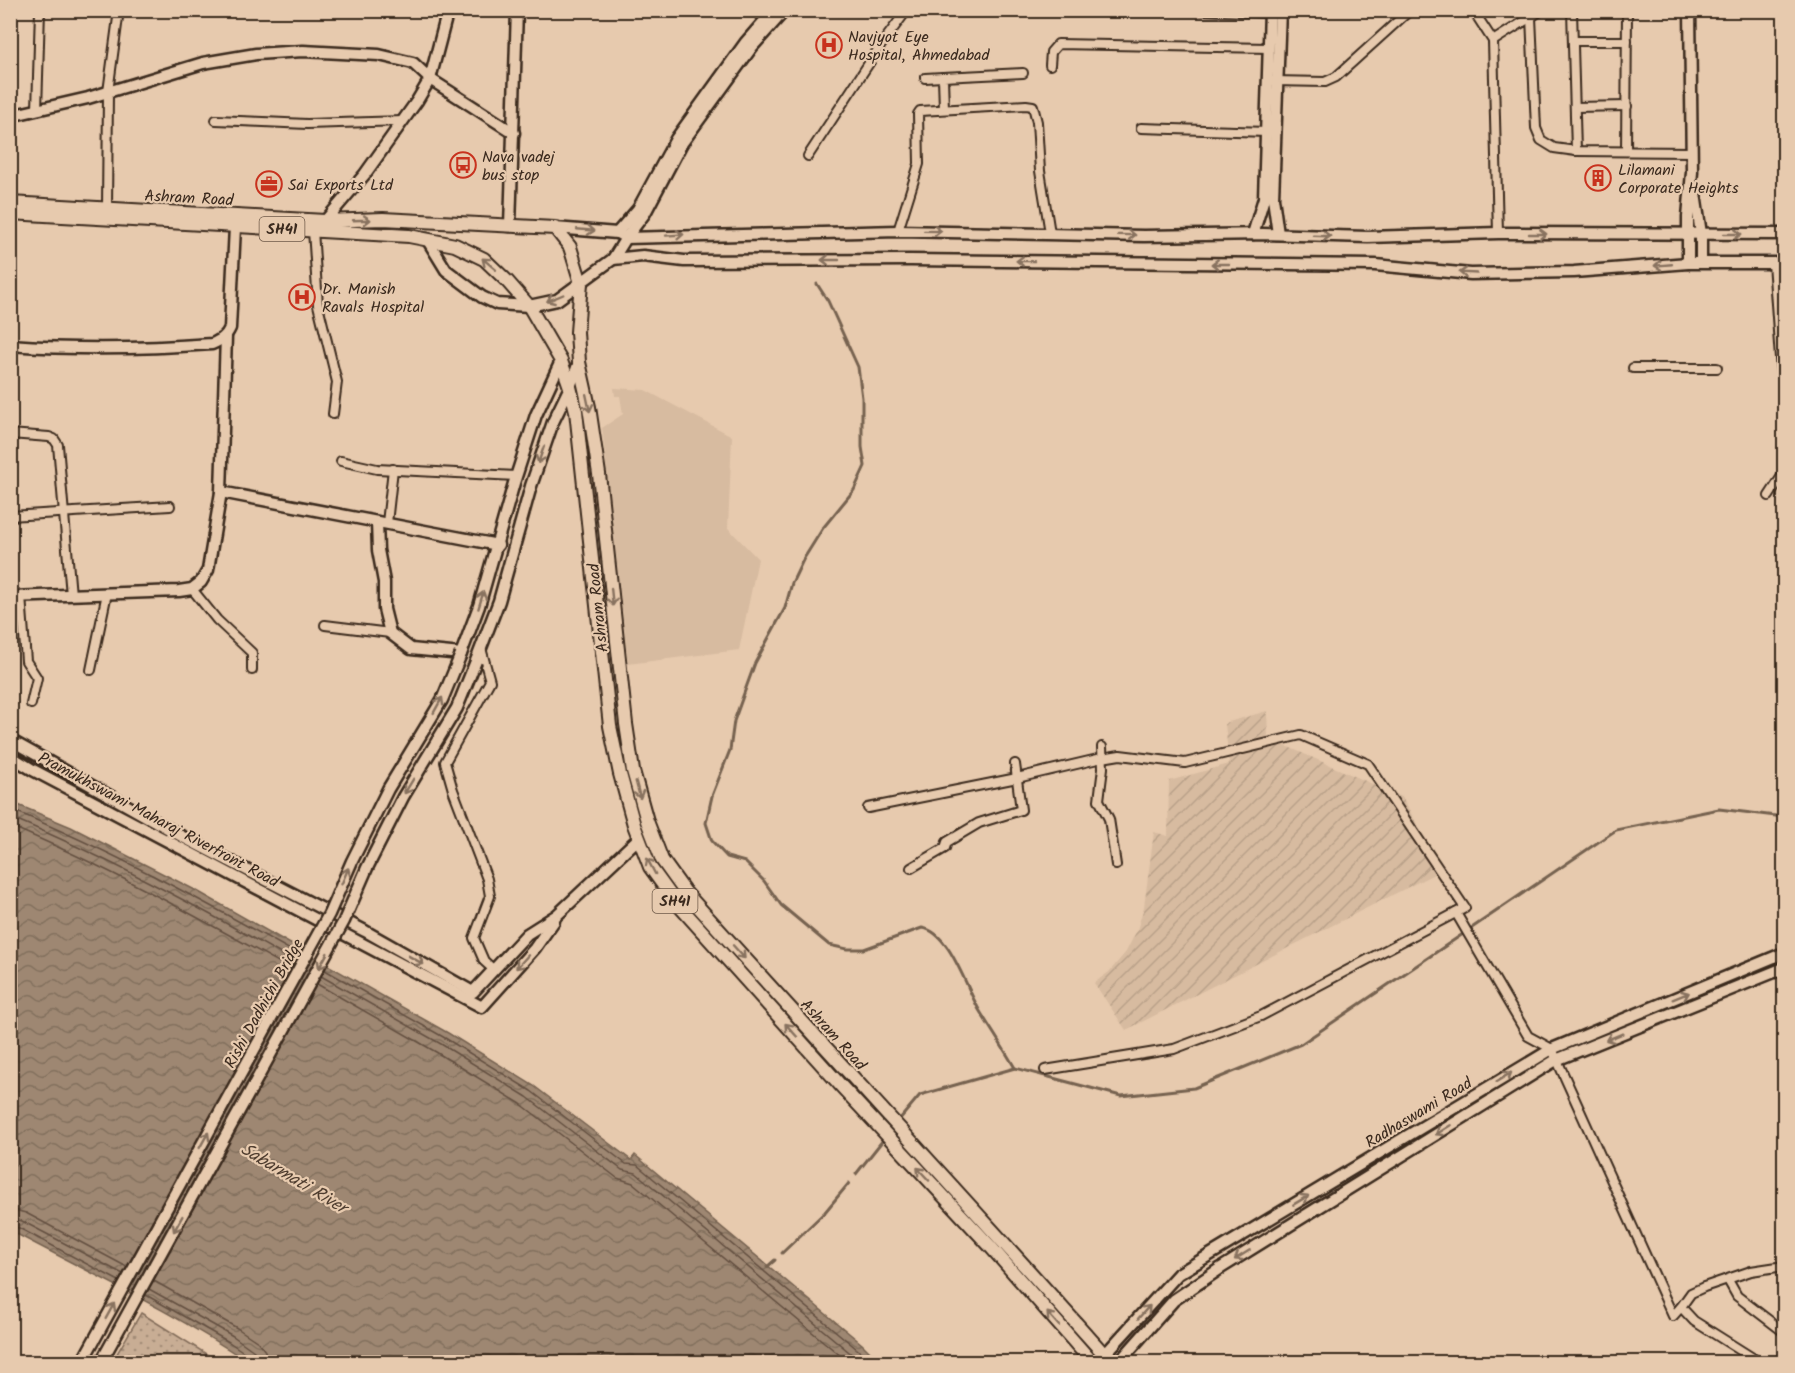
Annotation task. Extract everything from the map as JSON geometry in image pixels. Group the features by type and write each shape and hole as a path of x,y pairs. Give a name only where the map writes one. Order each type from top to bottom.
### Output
{"main road":[{"path":"325,221 365,174 430,79 448,10"},
{"path":"510,226 518,10"},
{"path":"613,259 622,235 675,139 746,42 774,10"},
{"path":"622,235 645,213 682,143 752,46 785,10"},
{"path":"1690,10 1691,152 1701,234 1701,262"},
{"path":"1253,234 1264,198 1267,132 1273,81 1269,48 1273,11"},
{"path":"1273,11 1274,198 1278,234"},
{"path":"10,116 108,92 203,63 256,54 303,51 379,55 413,63 430,79 514,133"},
{"path":"1688,263 1687,234 1692,172"},
{"name":"Ashram Road","path":"10,203 325,221 383,219 555,228 570,247 581,283 577,332 579,362 590,407 599,474 626,724 633,771 651,833 662,860 684,892 851,1078 1000,1237 1104,1360"},
{"name":"Ashram Road","path":"10,213 409,236 455,245 484,259 507,281 529,306 561,361 576,411 610,726 620,774 650,867 674,900 842,1087 990,1246 1092,1362"},
{"path":"16,596 179,591 192,588 201,582 208,570 221,492 226,336 231,317 235,227"},
{"path":"555,228 622,235 898,231 1144,236 1278,234 1368,237 1498,234 1785,234"},
{"path":"427,239 446,270 482,297 497,304 529,306 557,300 613,259 643,256 684,261 910,260 1353,265 1471,274 1574,272 1701,262 1779,263"},
{"path":"10,345 81,349 150,348 212,344 226,336"},
{"name":"Rishi Dadhichi Bridge","path":"82,1362 329,914 352,861 388,789 442,700 479,606 536,415 561,361"},
{"name":"Rishi Dadhichi Bridge","path":"101,1362 344,921 367,868 403,797 457,708 499,601 531,486 553,422 579,362"},
{"path":"221,492 498,544"},
{"path":"382,523 378,550 384,582 384,609 390,633 411,649 461,654"},
{"path":"10,740 183,837 365,931 472,992 527,934 557,915 639,838 651,833"},
{"name":"Pramukhswami Maharaj Riverfront Road","path":"10,756 482,1007 536,948 557,915"},
{"name":"Radhaswami Road","path":"1104,1360 1178,1274 1552,1049 1785,954"},
{"name":"Radhaswami Road","path":"1119,1362 1174,1300 1221,1268 1556,1060 1785,968"}],"street":[{"path":"37,110 40,10"},
{"path":"107,209 108,92 119,10"},
{"path":"808,156 881,45 907,10"},
{"path":"1198,10 1273,11"},
{"path":"1273,81 1325,82 1336,78 1410,10"},
{"path":"1473,10 1493,41 1498,234"},
{"path":"1493,41 1542,10"},
{"path":"1572,10 1576,151"},
{"path":"1626,151 1627,10"},
{"path":"1531,17 1536,128 1546,145 1576,151 1691,152"},
{"path":"1573,41 1627,41"},
{"path":"1050,65 1051,52 1058,44 1269,48"},
{"path":"925,78 1023,73"},
{"path":"943,77 944,109"},
{"path":"898,231 919,164 918,114 923,110 1033,106 1037,122 1040,171 1050,233"},
{"path":"1575,107 1627,106"},
{"path":"216,120 307,124 403,121"},
{"path":"1141,128 1267,132"},
{"path":"313,230 318,305 337,382 333,414"},
{"path":"1779,263 1781,372 1785,373"},
{"path":"1633,368 1717,368"},
{"path":"10,434 49,437 58,445 71,595"},
{"path":"341,460 360,466 516,476"},
{"path":"382,523 393,469"},
{"path":"1769,496 1785,472"},
{"path":"10,516 170,506"},
{"path":"192,588 217,621 252,653 252,670"},
{"path":"91,670 107,593"},
{"path":"16,596 26,661 37,678 31,704"},
{"path":"325,626 390,633"},
{"path":"481,648 490,681 445,762 453,790 488,879 490,896 474,938 484,961 494,970"},
{"path":"868,808 1102,758 1120,755 1185,763 1301,735 1368,764 1465,908 1261,1016 1174,1049 1045,1070"},
{"path":"1102,747 1099,800 1109,819 1116,865"},
{"path":"911,868 945,848 947,842 979,823 1021,810 1015,764"},
{"path":"1456,913 1528,1036 1552,1049 1673,1316 1691,1293 1704,1287 1751,1271 1785,1266"},
{"path":"1728,1280 1737,1296 1785,1332"},
{"path":"1681,1307 1694,1321 1759,1362"}],"shaded area":[{"path":"614,388 645,390 732,436 728,528 758,559 739,650 628,664 602,428 623,414 620,396 615,396"},
{"path":"1267,711 1268,738 1402,797 1423,835 1434,874 1126,1030 1094,983 1109,972 1126,952 1137,930 1144,907 1154,832 1168,836 1169,781 1229,764 1225,723"},
{"path":"141,1313 219,1362 112,1362"}],"water":[{"name":"Sabarmati River","path":"11,802 71,827 197,891 448,1033 534,1086 631,1160 635,1155 862,1344 880,1362 248,1362 191,1326 11,1231"}],"waterway":[{"path":"817,284 828,301 858,367 862,398 862,447 865,466 854,490 823,528 803,560 792,583 785,608 755,663 734,721 730,750 712,796 706,823 712,841 727,857 745,862 764,881 781,905 829,945 847,949 864,949 922,928 941,939 957,963 981,1013 1015,1068"},
{"path":"899,1120 920,1095 1015,1068 1121,1096 1194,1088 1301,1044 1616,830 1719,809 1784,817"},
{"path":"856,1174 883,1140"},
{"path":"782,1253 825,1212 849,1183"},
{"path":"767,1267 775,1260"}],"place":[{"name":"Navjyot Eye Hospital, Ahmedabad","path":"829,45"},
{"name":"Nava vadej bus stop","path":"463,165"},
{"name":"Lilamani Corporate Heights","path":"1598,178"},
{"name":"Sai Exports Ltd","path":"269,184"},
{"name":"Dr. Manish Ravals Hospital","path":"302,297"}]}
